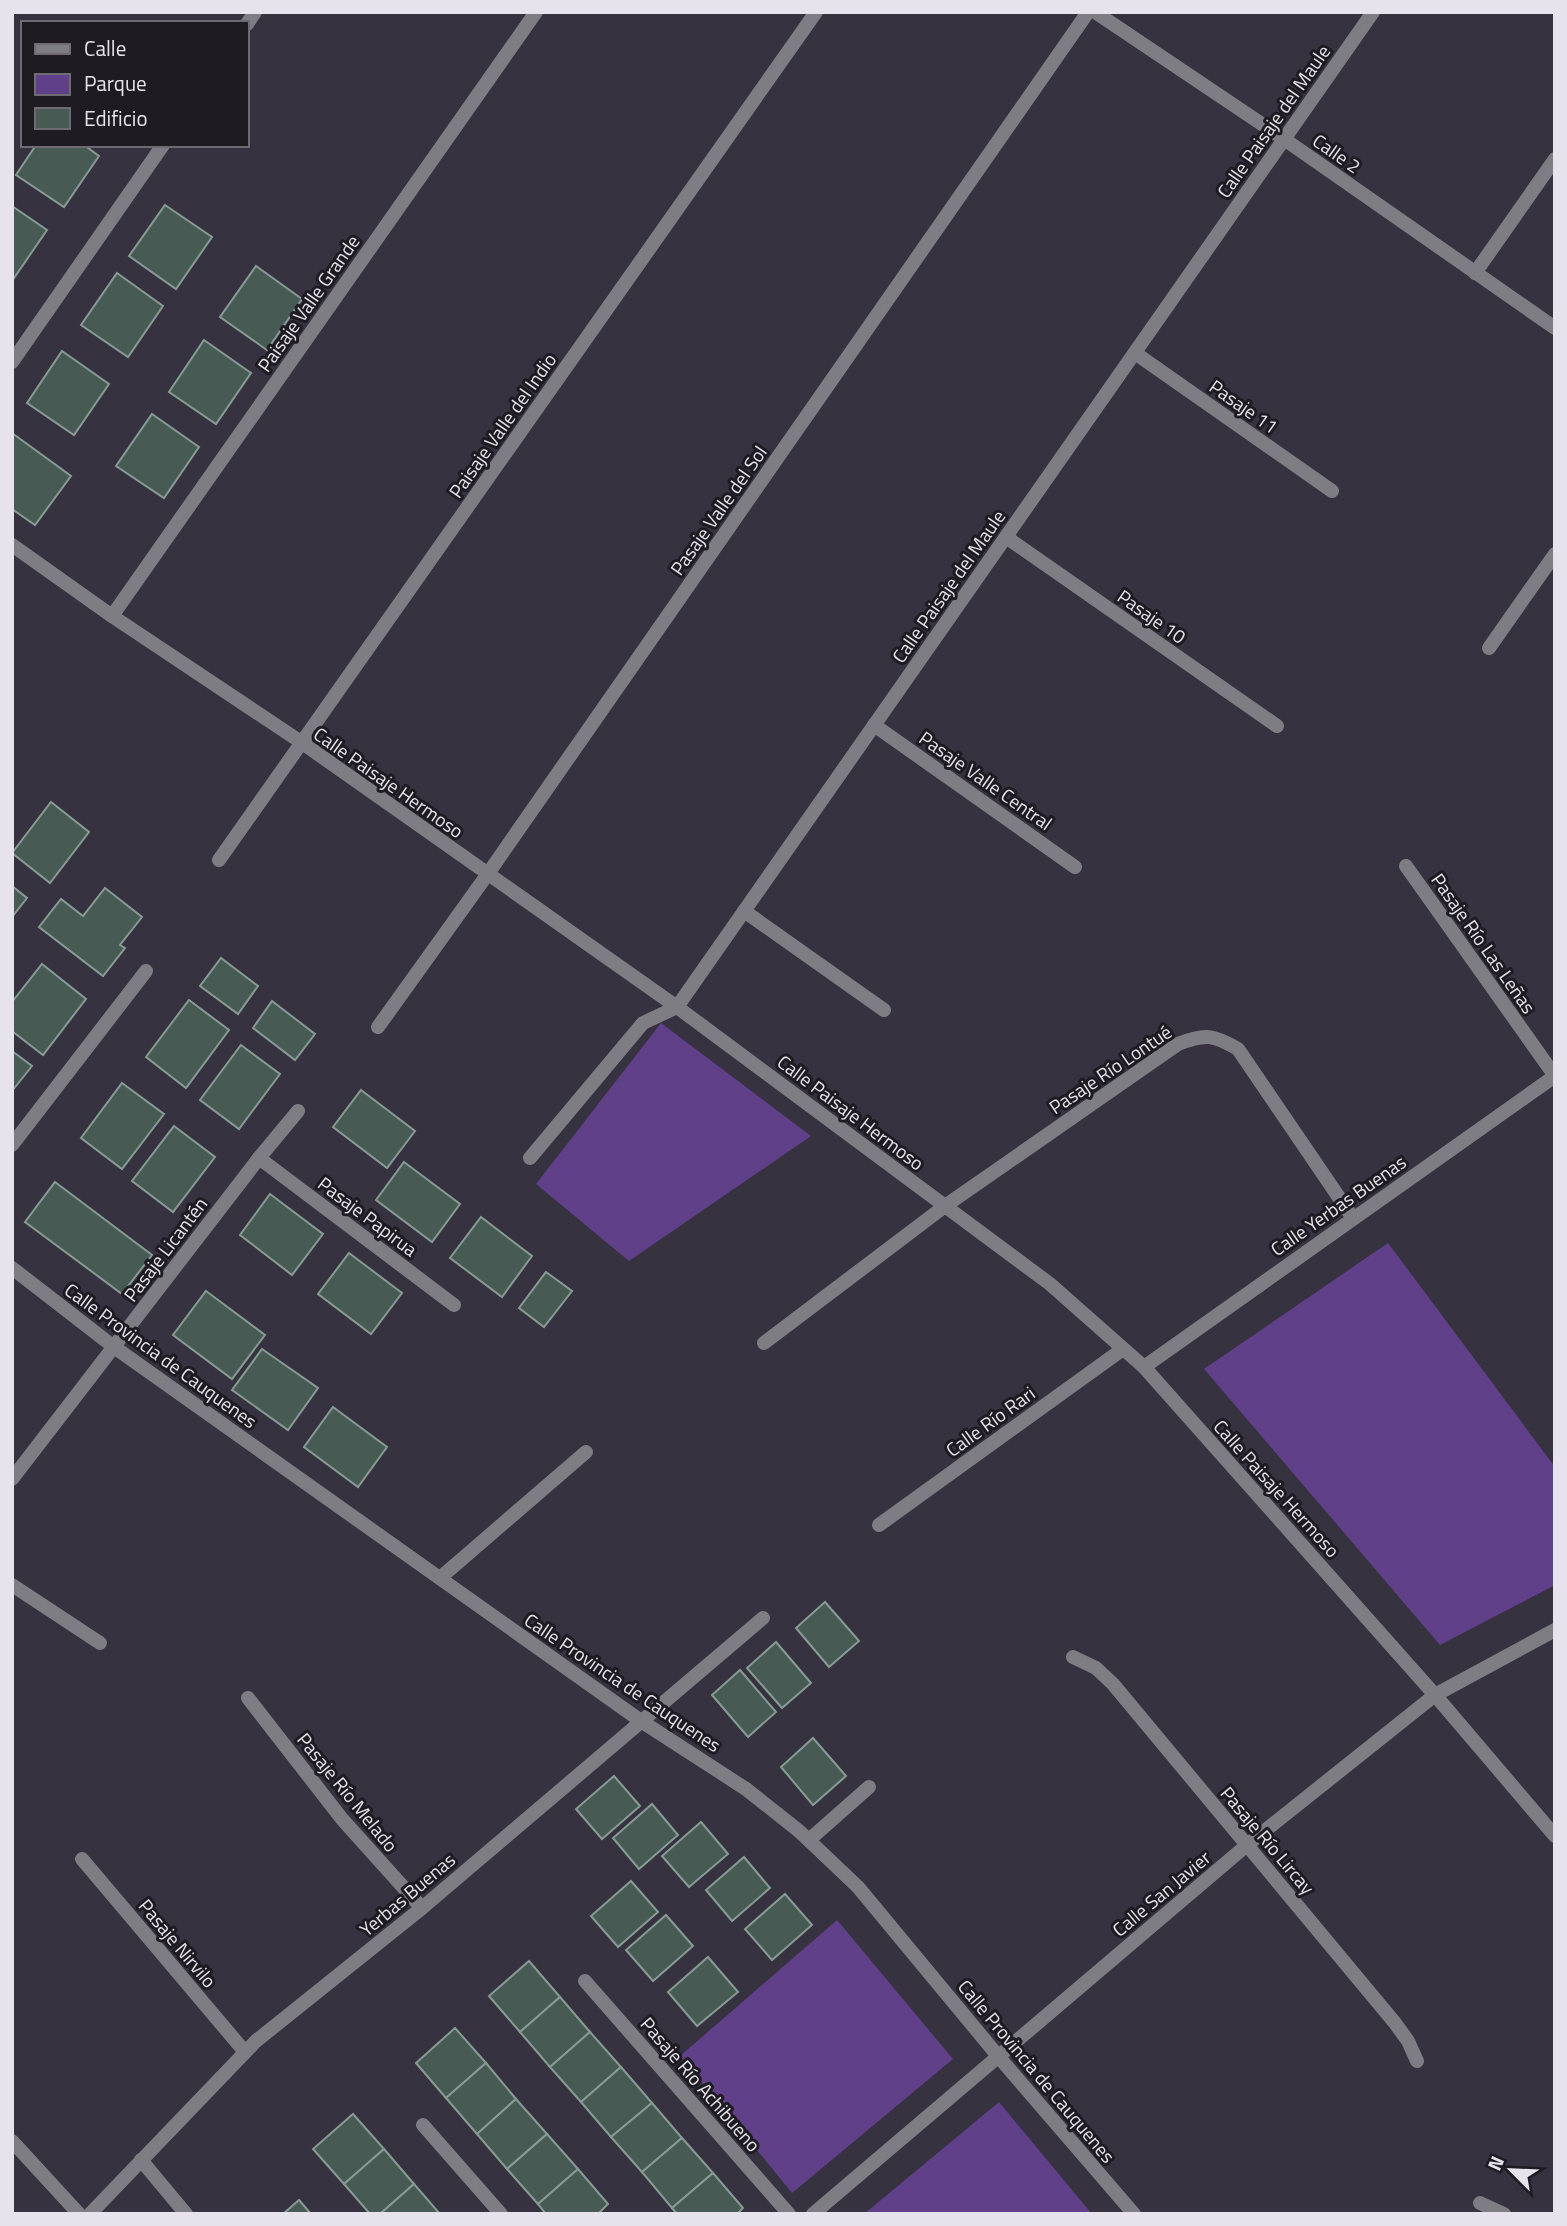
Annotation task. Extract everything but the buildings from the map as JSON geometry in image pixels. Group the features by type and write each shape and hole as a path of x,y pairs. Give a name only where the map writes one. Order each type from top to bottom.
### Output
{"street":[{"name":"Paisaje Valle Grande","path":"112,616 536,12"},
{"name":"Paisaje Valle del Indio","path":"219,860 816,12"},
{"name":"Pasaje Valle del Sol","path":"378,1027 487,875 1088,12"},
{"name":"Calle 2","path":"1094,12 1284,139 1555,328"},
{"name":"Calle Paisaje del Maule","path":"530,1158 643,1023 677,1007 1373,12"},
{"path":"12,362 162,147"},
{"path":"1475,273 1555,159"},
{"name":"Pasaje 11","path":"1135,353 1332,491"},
{"name":"Pasaje 10","path":"1006,537 1277,726"},
{"name":"Calle Paisaje Hermoso","path":"12,545 301,743 677,1007 1050,1284 1143,1367 1435,1695 1555,1836"},
{"path":"1489,648 1555,554"},
{"name":"Pasaje Valle Central","path":"874,725 1075,867"},
{"name":"Pasaje Río Las Leñas","path":"1406,866 1555,1076"},
{"path":"744,911 884,1010"},
{"path":"12,1145 146,971"},
{"name":"Pasaje Río Lontué","path":"764,1343 945,1206 1178,1044 1195,1037 1209,1036 1238,1049 1353,1218"},
{"name":"Calle Yerbas Buenas","path":"1143,1367 1555,1076"},
{"name":"Pasaje Licantén","path":"12,1479 259,1158 299,1111"},
{"name":"Pasaje Papirua","path":"259,1158 454,1305"},
{"name":"Calle Provincia de Cauquenes","path":"12,1268 114,1348 641,1721 746,1788 809,1840 858,1888 1134,2214"},
{"name":"Calle Río Rari","path":"879,1525 1123,1349"},
{"path":"440,1578 586,1452"},
{"path":"12,1585 100,1643"},
{"name":"Yerbas Buenas","path":"90,2214 245,2052 422,1909 763,1618"},
{"name":"Calle San Javier","path":"813,2214 1247,1845 1435,1695 1555,1630"},
{"name":"Pasaje Río Lircay","path":"1073,1657 1096,1668 1113,1684 1395,2023 1418,2061"},
{"name":"Pasaje Río Melado","path":"248,1699 342,1819 422,1909"},
{"path":"809,1840 869,1787"},
{"name":"Pasaje Nirvilo","path":"82,1859 245,2052"},
{"name":"Pasaje Río Achibueno","path":"584,1980 789,2214"},
{"path":"423,2125 501,2214"},
{"path":"12,2141 79,2214"},
{"path":"141,2160 186,2214"},
{"path":"1480,2203 1504,2214"}],"green space":[{"path":"661,1023 811,1136 629,1261 536,1184"},
{"path":"1388,1243 1555,1467 1555,1585 1440,1645 1204,1369"},
{"path":"837,1920 953,2059 792,2193 680,2056"},
{"path":"999,2102 1092,2214 864,2214"}]}
